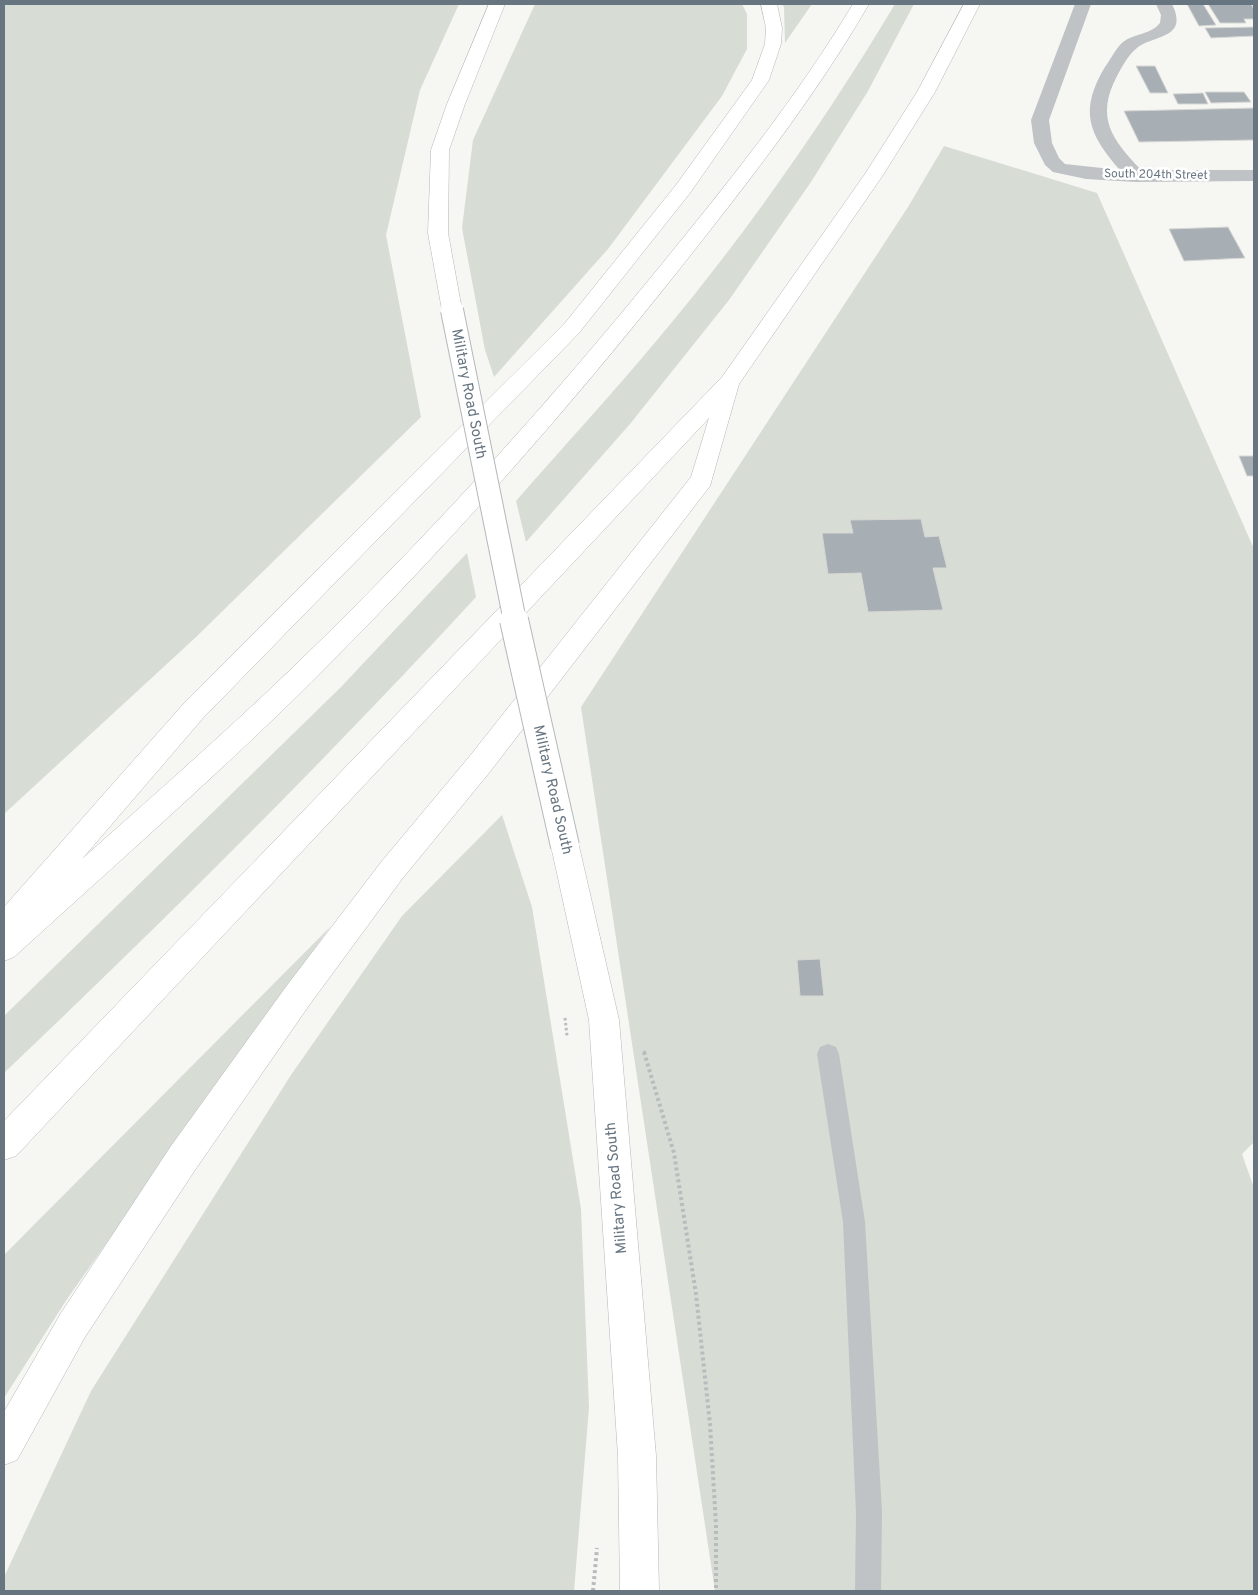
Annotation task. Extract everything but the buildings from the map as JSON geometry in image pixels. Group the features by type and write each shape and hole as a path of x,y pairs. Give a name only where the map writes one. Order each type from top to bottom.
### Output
{"main road":[{"name":"Military Road South","path":"497,4 459,97 440,150 438,233 500,555 604,1020 637,1456 640,1591"},
{"path":"4,928 196,709 572,328 683,189 760,80 773,44 774,28 769,4"},
{"path":"4,947 275,701 415,559 513,455 635,313 739,182 796,105 860,4"},
{"path":"4,1144 730,382 838,230 880,167 926,92 972,4"},
{"path":"4,1447 72,1325 183,1158 299,994 392,870 479,765 702,480 730,382"}],"street":[{"name":"South 204th Street","path":"1083,4 1040,120 1043,143 1051,161 1059,168 1136,176 1254,176"},
{"path":"1136,176 1120,158 1104,134 1096,116 1096,102 1100,90 1130,45 1157,36 1168,24 1169,15 1164,4"}],"lane":[{"path":"828,1054 854,1222 869,1512 868,1591"}],"path":[{"path":"643,1048 674,1153 696,1294 710,1434 716,1525 716,1591"}],"shaded area":[{"path":"4,4 459,4 420,90 386,235 421,417 195,638 4,814"},
{"path":"535,4 742,4 747,14 747,49 722,96 608,249 494,377 485,350 462,228 473,140"},
{"path":"782,4 812,4 785,43 784,7"},
{"path":"895,4 914,4 868,91 811,182 729,300 630,424 526,542 516,501 641,360 722,259 812,134"},
{"path":"944,146 1097,193 1254,549 1254,1142 1242,1154 1254,1188 1254,1591 715,1591 581,707 908,207"},
{"path":"467,553 476,597 244,839 4,1073 4,1016 341,687"},
{"path":"502,815 532,907 581,1209 589,1407 574,1591 4,1591 4,1577 91,1391 291,1075 402,916"},
{"path":"330,927 67,1299 4,1398 4,1255"}]}
